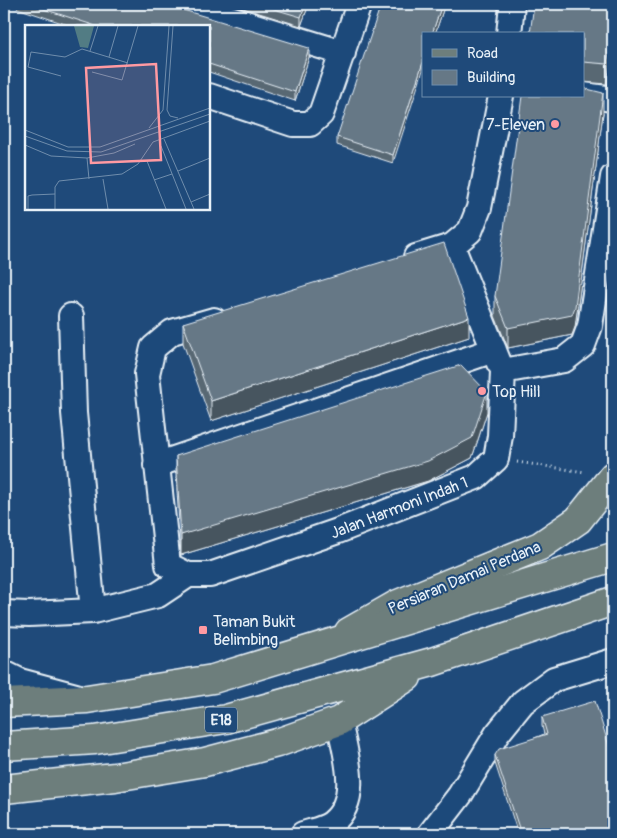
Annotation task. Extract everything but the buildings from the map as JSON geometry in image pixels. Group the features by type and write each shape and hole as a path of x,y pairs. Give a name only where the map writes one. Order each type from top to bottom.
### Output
{"main road":[{"name":"Persiaran Damai Perdana","path":"326,645 398,604 540,546 578,520 603,475"},
{"path":"4,703 87,699 213,679 613,557"},
{"name":"E18","path":"4,746 95,740 226,719 432,662 613,601"},
{"path":"4,789 115,777 205,762 277,743 339,721 432,662"}],"street":[{"path":"184,4 343,53"},
{"path":"210,96 293,124 310,124 321,114 359,4"},
{"path":"509,32 512,4"},
{"path":"584,95 613,99"},
{"path":"396,264 461,239 479,208 501,98"},
{"path":"502,371 564,360 583,345 590,326 613,177"},
{"path":"461,239 502,371 500,436 496,459"},
{"path":"4,613 29,614 93,611 158,595 178,570 156,465 147,374 153,348 172,332 238,312"},
{"path":"71,316 74,413 93,611"},
{"path":"156,465 494,350"},
{"name":"Jalan Harmoni Indah 1","path":"178,570 210,575 338,531 476,477 496,459"},
{"path":"430,834 460,796 496,734 523,702 554,679 613,661"},
{"path":"4,673 20,681 87,699"},
{"path":"303,834 331,825 344,811 350,793 339,721"}],"path":[{"path":"496,459 603,475"}],"place":[{"name":"7-Eleven","path":"555,124"},
{"name":"Top Hill","path":"482,391"},
{"name":"Taman Bukit Belimbing","path":"203,630"}]}
